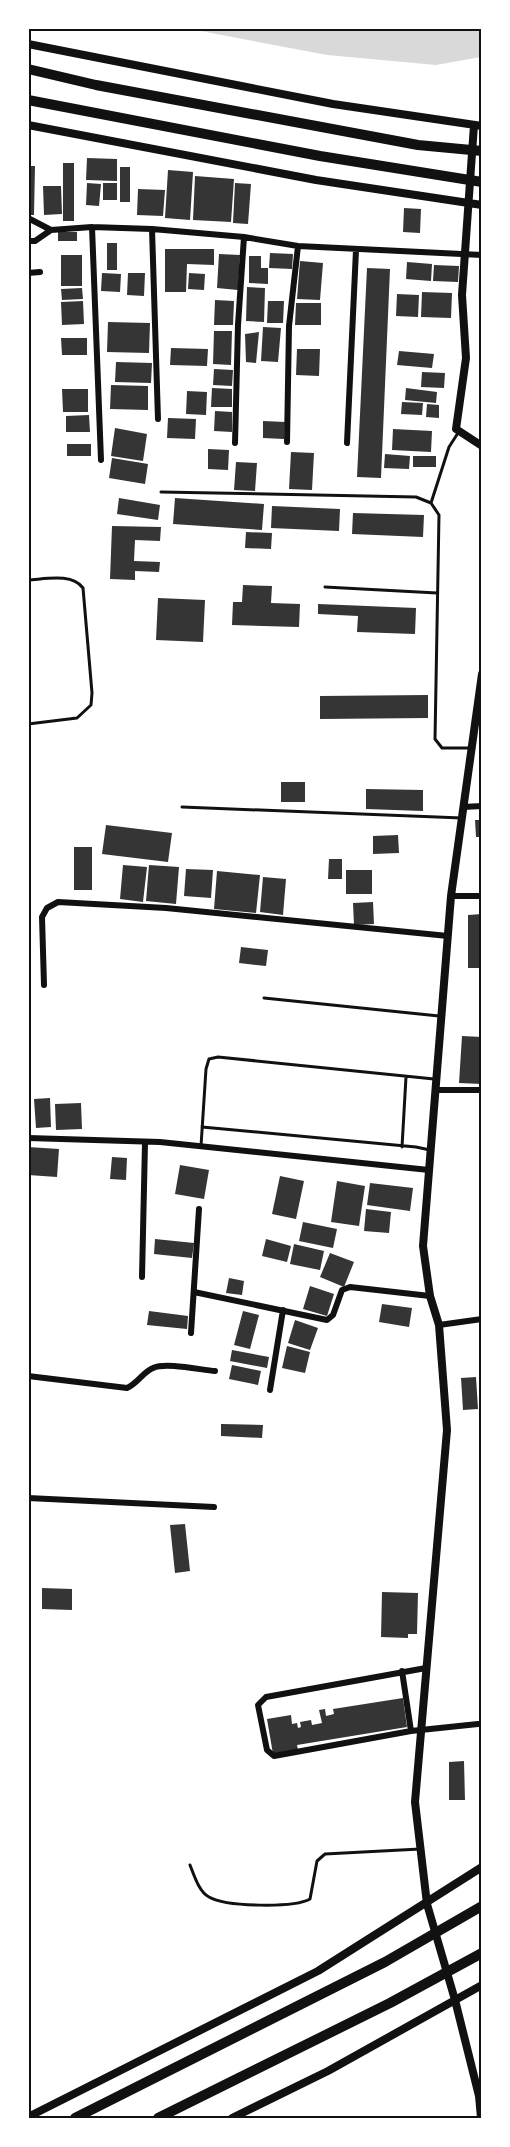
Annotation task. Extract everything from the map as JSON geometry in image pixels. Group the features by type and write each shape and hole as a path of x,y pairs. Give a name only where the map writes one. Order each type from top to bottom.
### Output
{"highway":[{"path":"28,69 107,87 418,145 477,150"},
{"path":"28,100 320,156 482,182"},
{"path":"75,2118 385,1962 482,1906"},
{"path":"158,2118 390,2003 481,1953"}],"street":[{"path":"28,44 333,104 478,126 477,150 470,181 462,295 466,358 456,421 458,433 482,446"},
{"path":"28,125 316,180 482,205"},
{"path":"28,218 51,230 92,227 152,229 244,237 298,246 482,255"},
{"path":"92,227 101,460"},
{"path":"152,229 158,419"},
{"path":"28,241 35,242 51,230"},
{"path":"236,442 238,324 244,237"},
{"path":"286,442 289,326 298,246"},
{"path":"346,442 356,250"},
{"path":"28,273 40,272"},
{"path":"481,2118 478,2096 455,2000 427,1904 415,1802 447,1431 439,1325 430,1296 423,1246 451,896 482,674"},
{"path":"464,807 482,806"},
{"path":"451,896 482,896"},
{"path":"44,986 42,916 47,908 58,902 166,908 448,936"},
{"path":"435,1090 482,1090"},
{"path":"28,1138 201,1146 429,1170"},
{"path":"142,1277 145,1143"},
{"path":"191,1333 199,1209"},
{"path":"194,1292 327,1320 333,1316 342,1290 350,1287 430,1296"},
{"path":"270,1390 283,1310"},
{"path":"439,1325 482,1319"},
{"path":"28,1376 127,1388 136,1384 148,1371 160,1366 215,1371"},
{"path":"28,1498 214,1507"},
{"path":"426,1668 266,1697 258,1705 267,1750 274,1756 423,1729 478,1724"},
{"path":"402,1671 411,1731"},
{"path":"28,2117 318,1971 482,1867"},
{"path":"232,2118 327,2071 482,1985"}],"lane":[{"path":"431,503 449,447 458,433"},
{"path":"161,492 416,497 431,503 439,514 435,739 442,748 471,748"},
{"path":"28,580 60,578 79,582 83,588 92,693 91,705 76,718 28,724"},
{"path":"325,587 437,593"},
{"path":"182,807 462,818"},
{"path":"264,998 441,1016"},
{"path":"201,1146 206,1069 209,1059 436,1079"},
{"path":"402,1147 406,1077"},
{"path":"202,1127 416,1147 430,1151"},
{"path":"190,1865 202,1890 212,1899 279,1905 304,1902 310,1899 314,1894 317,1861 325,1854 420,1849"}],"shaded area":[{"path":"190,29 481,29 481,57 436,65 327,55"}],"building":[{"path":"87,158 117,159 117,181 86,180"},
{"path":"63,163 74,163 74,221 63,221"},
{"path":"28,166 35,166 34,215 28,215"},
{"path":"120,167 130,167 130,202 120,202"},
{"path":"168,170 193,172 190,220 165,218"},
{"path":"195,176 234,179 231,222 193,220"},
{"path":"87,183 101,184 99,206 86,205"},
{"path":"103,183 117,183 117,200 103,200"},
{"path":"235,183 251,184 248,224 233,223"},
{"path":"43,186 61,186 62,214 44,215"},
{"path":"138,189 165,190 163,216 137,215"},
{"path":"404,208 421,209 420,233 403,232"},
{"path":"58,232 77,232 77,241 58,241"},
{"path":"107,243 117,243 117,270 107,270"},
{"path":"165,249 214,249 214,265 187,264 186,292 165,292"},
{"path":"270,253 293,254 292,269 269,268"},
{"path":"219,254 240,255 238,290 217,288"},
{"path":"61,255 82,255 82,286 61,286"},
{"path":"249,256 261,256 261,268 268,268 268,284 249,283"},
{"path":"300,261 323,263 320,300 297,299"},
{"path":"407,262 432,264 431,281 406,279"},
{"path":"434,265 459,266 458,282 433,281"},
{"path":"367,268 390,269 381,478 357,477"},
{"path":"102,273 121,274 120,292 101,291"},
{"path":"128,273 145,273 144,296 127,295"},
{"path":"189,273 205,274 204,290 188,289"},
{"path":"247,287 265,288 264,322 246,321"},
{"path":"82,288 83,299 62,300 61,289"},
{"path":"422,292 452,293 451,318 421,317"},
{"path":"397,294 419,295 418,317 396,316"},
{"path":"215,300 234,301 233,325 214,325"},
{"path":"83,301 84,324 62,325 61,302"},
{"path":"268,301 284,301 283,323 267,323"},
{"path":"296,303 321,303 321,325 295,325"},
{"path":"108,322 150,323 149,353 107,352"},
{"path":"263,327 281,328 278,362 261,361"},
{"path":"214,331 232,331 231,365 213,364"},
{"path":"259,332 256,363 246,362 245,334"},
{"path":"61,338 87,338 87,355 62,355"},
{"path":"171,348 208,349 207,366 170,365"},
{"path":"297,349 320,349 319,376 296,375"},
{"path":"399,351 434,354 432,368 397,365"},
{"path":"116,362 152,363 151,383 115,382"},
{"path":"214,369 233,370 232,386 213,385"},
{"path":"422,372 445,373 444,388 421,387"},
{"path":"111,385 148,386 148,410 110,409"},
{"path":"212,388 232,389 232,407 211,407"},
{"path":"406,388 437,392 436,403 405,400"},
{"path":"62,389 88,389 88,412 63,412"},
{"path":"187,391 207,392 206,415 186,414"},
{"path":"402,402 423,403 422,415 401,414"},
{"path":"427,404 439,405 439,418 426,417"},
{"path":"215,411 232,412 232,432 214,431"},
{"path":"89,415 90,432 66,432 66,416"},
{"path":"168,418 196,419 195,439 167,438"},
{"path":"263,421 285,422 284,439 263,438"},
{"path":"115,428 147,434 143,461 111,456"},
{"path":"393,429 432,431 431,452 392,450"},
{"path":"67,444 91,444 91,456 67,456"},
{"path":"208,449 229,450 228,470 208,469"},
{"path":"291,452 314,453 312,490 289,489"},
{"path":"385,454 410,456 409,469 384,468"},
{"path":"413,456 436,456 436,467 413,467"},
{"path":"112,458 148,464 145,484 109,478"},
{"path":"236,462 257,463 255,491 234,490"},
{"path":"119,498 160,505 158,520 117,514"},
{"path":"175,498 264,504 262,530 173,524"},
{"path":"272,506 340,509 339,531 271,528"},
{"path":"353,513 424,515 423,537 352,534"},
{"path":"112,526 161,527 160,541 135,540 134,561 160,562 159,572 135,571 135,580 110,579"},
{"path":"246,532 272,533 271,549 245,548"},
{"path":"243,585 272,586 271,603 300,604 299,627 232,625 233,602 242,602"},
{"path":"158,598 205,600 203,642 156,640"},
{"path":"318,604 416,608 415,634 357,632 358,616 318,614"},
{"path":"428,695 428,718 320,719 320,696"},
{"path":"281,782 305,782 305,802 281,802"},
{"path":"366,789 423,790 423,811 366,809"},
{"path":"475,820 482,820 482,837 476,837"},
{"path":"106,825 172,833 168,862 102,854"},
{"path":"398,835 399,853 373,854 373,836"},
{"path":"74,847 92,847 92,890 74,890"},
{"path":"329,859 342,859 342,879 328,879"},
{"path":"123,865 147,867 143,902 120,899"},
{"path":"149,865 179,867 176,904 146,901"},
{"path":"186,869 213,870 211,898 184,896"},
{"path":"346,870 372,870 372,894 346,894"},
{"path":"217,871 260,875 256,913 214,909"},
{"path":"263,877 286,879 283,915 260,912"},
{"path":"373,902 374,924 354,925 353,903"},
{"path":"482,914 482,968 468,968 468,915"},
{"path":"241,947 268,950 266,966 239,963"},
{"path":"462,1036 482,1037 482,1084 459,1083"},
{"path":"50,1098 51,1127 36,1128 34,1099"},
{"path":"81,1103 82,1129 56,1130 55,1104"},
{"path":"28,1147 59,1149 57,1177 28,1175"},
{"path":"112,1157 127,1158 126,1180 110,1179"},
{"path":"180,1165 209,1170 204,1199 175,1194"},
{"path":"280,1176 304,1181 296,1219 272,1214"},
{"path":"337,1181 365,1186 359,1226 331,1222"},
{"path":"370,1183 413,1188 410,1211 367,1205"},
{"path":"366,1209 391,1212 389,1233 364,1231"},
{"path":"303,1222 337,1229 333,1248 299,1241"},
{"path":"155,1239 194,1243 192,1258 154,1254"},
{"path":"266,1239 291,1246 287,1262 262,1256"},
{"path":"294,1244 324,1251 320,1270 290,1264"},
{"path":"330,1253 354,1262 344,1287 320,1277"},
{"path":"229,1278 244,1281 242,1295 226,1293"},
{"path":"310,1286 334,1294 327,1316 303,1309"},
{"path":"382,1304 412,1308 409,1327 379,1322"},
{"path":"149,1311 188,1316 187,1329 147,1325"},
{"path":"243,1311 259,1315 250,1349 234,1345"},
{"path":"295,1320 318,1328 310,1350 288,1343"},
{"path":"287,1346 310,1352 305,1373 282,1368"},
{"path":"232,1350 269,1357 267,1368 230,1361"},
{"path":"232,1365 261,1371 258,1385 229,1379"},
{"path":"476,1377 478,1409 463,1410 461,1378"},
{"path":"221,1424 263,1425 262,1438 221,1436"},
{"path":"185,1524 190,1571 175,1573 170,1525"},
{"path":"42,1588 72,1589 72,1610 42,1609"},
{"path":"382,1592 418,1593 417,1634 408,1634 408,1638 381,1637"},
{"path":"403,1698 407,1727 297,1745 298,1750 273,1754 267,1719 291,1715 292,1724 297,1723 298,1728 301,1727 300,1722 311,1720 312,1725 322,1723 319,1710 325,1709 326,1716 334,1714 333,1709"},
{"path":"464,1761 465,1800 449,1800 449,1762"}]}
